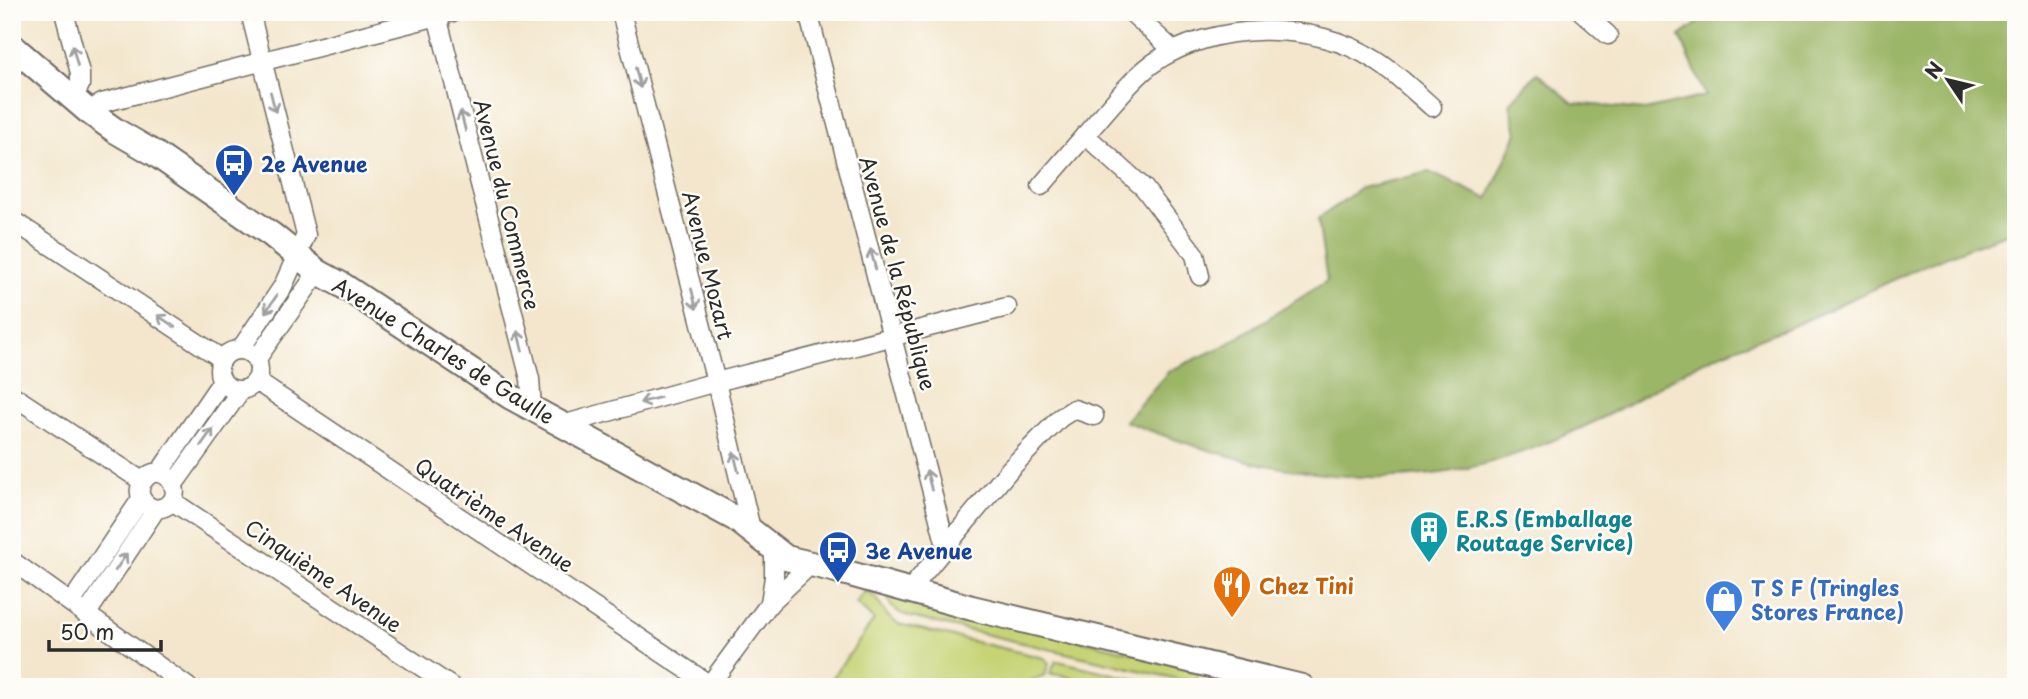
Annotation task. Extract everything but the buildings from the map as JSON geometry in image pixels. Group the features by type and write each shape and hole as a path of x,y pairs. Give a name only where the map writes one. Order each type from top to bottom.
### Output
{"main road":[{"name":"Avenue Charles de Gaulle","path":"12,46 80,105 272,235 318,272 342,285 489,383 562,425 682,487 751,529 786,558 1060,629 1302,687"}],"street":[{"path":"64,12 79,73 80,105 102,103 442,14"},
{"path":"240,350 284,286 306,235 250,12"},
{"name":"Avenue Mozart","path":"621,12 751,529"},
{"name":"Avenue de la République","path":"808,12 946,546"},
{"path":"1131,12 1174,51"},
{"path":"1582,12 1608,35"},
{"name":"Avenue du Commerce","path":"442,14 530,379 532,408"},
{"path":"1041,186 1131,82 1151,65 1174,51 1233,33 1278,31 1335,41 1375,60 1432,107"},
{"path":"1085,135 1144,188 1195,256 1200,276"},
{"path":"12,220 222,359"},
{"path":"257,360 318,272"},
{"path":"562,425 1007,307"},
{"path":"71,603 157,491 248,385 259,370 257,360 249,353 240,350 230,352 222,359 219,370 222,381 230,388 248,385"},
{"path":"86,615 222,381"},
{"name":"Quatrième Avenue","path":"248,385 709,686"},
{"name":"Cinquième Avenue","path":"12,395 452,687"},
{"path":"909,591 998,482 1060,418 1074,409 1094,416"},
{"path":"770,603 774,550"},
{"path":"12,561 188,687"},
{"path":"709,686 770,603 810,565"}],"green space":[{"path":"1713,12 2016,12 2016,231 1938,260 1797,324 1712,358 1575,431 1507,457 1463,469 1400,477 1319,474 1241,459 1125,421 1169,371 1226,345 1327,281 1318,219 1361,188 1429,172 1488,199 1517,133 1510,103 1537,73 1573,103 1645,110 1706,96 1680,36"},
{"path":"865,591 899,624 1044,658 1049,663 1045,675 1017,687 826,687 874,620 856,603"},
{"path":"889,594 1200,669 1195,683 911,617 891,606"},
{"path":"1056,661 1168,687 1092,687 1063,675 1050,674"}],"place":[{"name":"2e Avenue","path":"234,197"},
{"name":"E.R.S (Emballage Routage Service)","path":"1429,564"},
{"name":"3e Avenue","path":"838,584"},
{"name":"Chez Tini","path":"1232,619"},
{"name":"T S F (Tringles Stores France)","path":"1724,633"}]}
